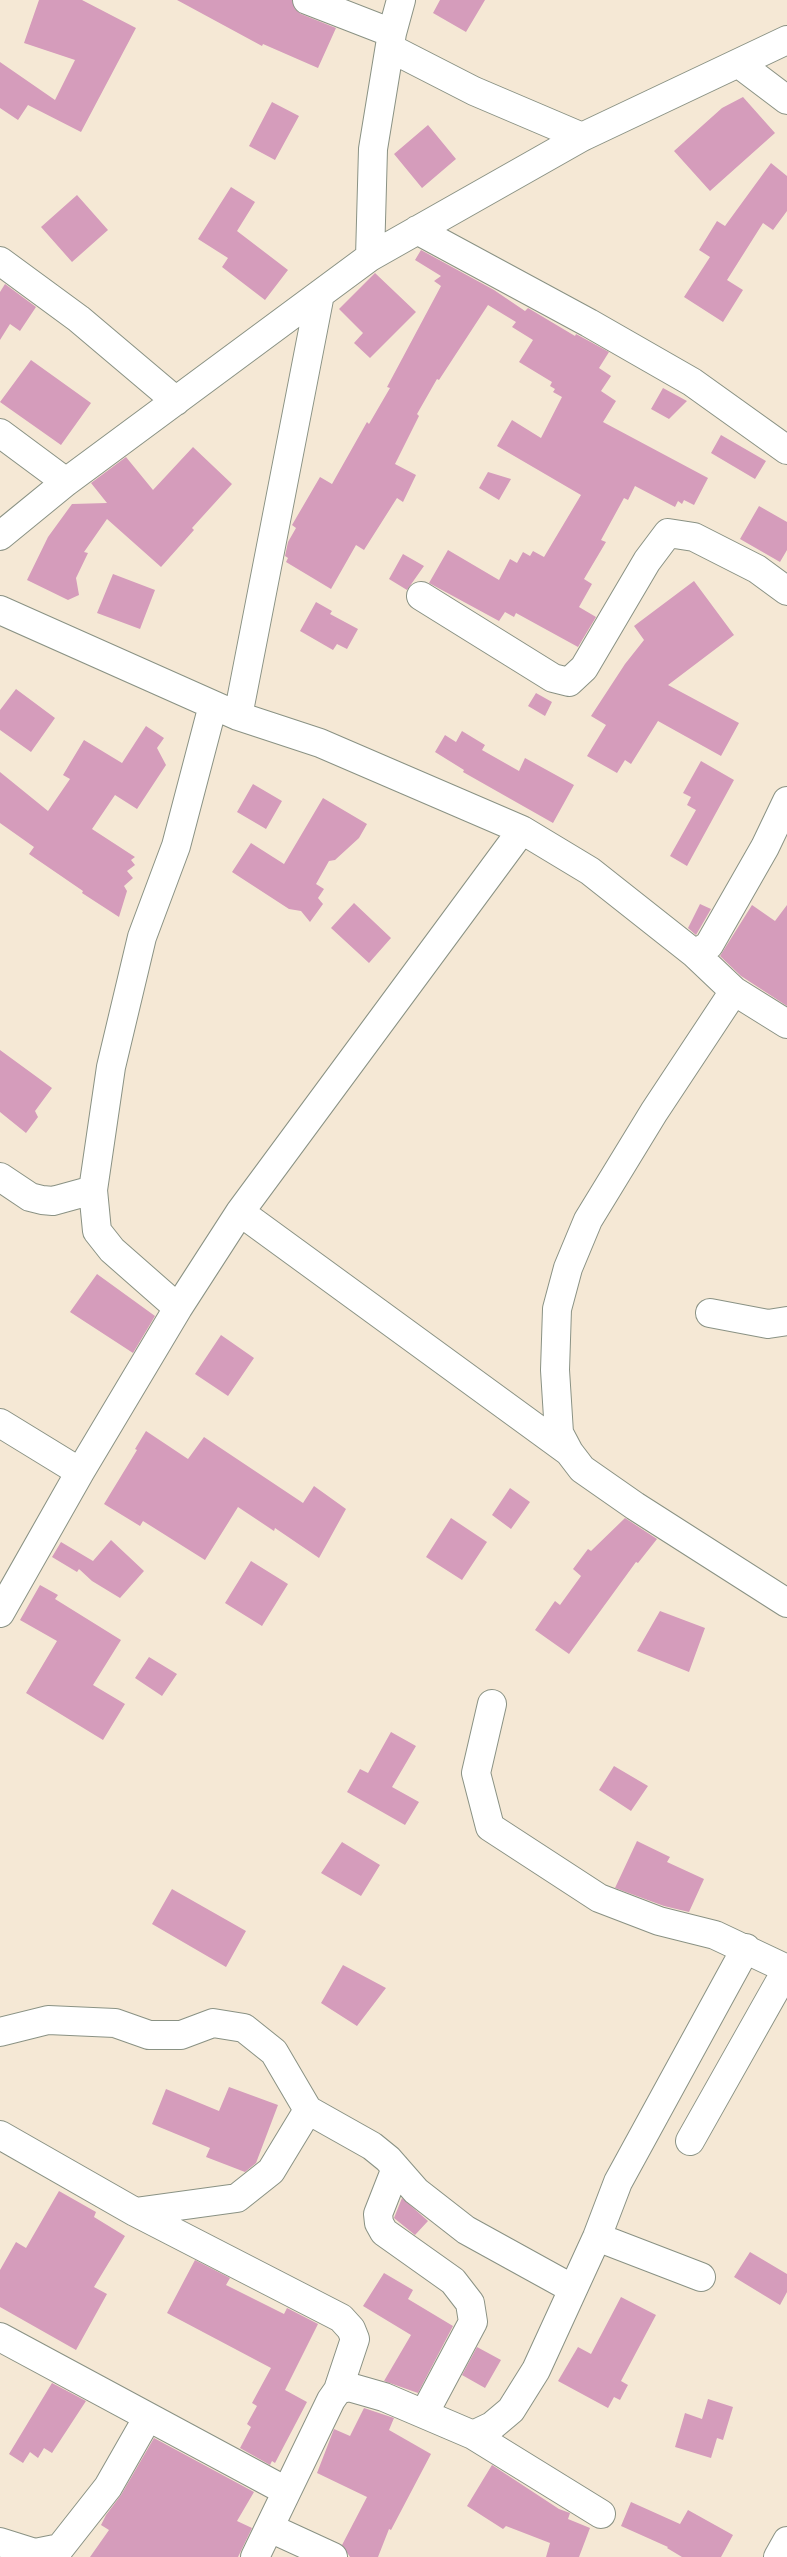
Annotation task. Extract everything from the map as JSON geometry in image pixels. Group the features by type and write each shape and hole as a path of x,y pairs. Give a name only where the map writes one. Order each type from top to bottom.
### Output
{"street":[{"path":"307,0 391,40 474,91 582,137"},
{"path":"370,257 373,149 391,40 401,0"},
{"path":"0,536 66,482 370,257 582,137 787,40"},
{"path":"738,63 787,100"},
{"path":"417,230 589,323 692,382 787,450"},
{"path":"0,261 79,319 176,401"},
{"path":"238,716 320,294"},
{"path":"0,433 66,482"},
{"path":"421,596 553,678 569,682 584,668 647,561 668,533 694,537 757,569 787,591"},
{"path":"0,610 238,716 320,743 522,830 590,872 695,954 734,991 787,1024"},
{"path":"178,1308 112,1250 97,1231 93,1190 112,1067 142,937 176,846 213,704"},
{"path":"695,954 709,945 765,847 787,801"},
{"path":"0,1613 80,1472 178,1308 240,1212 522,830"},
{"path":"734,991 654,1112 588,1220 568,1268 557,1309 555,1370 559,1433 569,1452 582,1469 635,1506 787,1603"},
{"path":"0,1177 30,1197 42,1200 53,1201 93,1190"},
{"path":"240,1212 569,1452"},
{"path":"710,1314 768,1324 787,1320"},
{"path":"0,1423 80,1472"},
{"path":"492,1704 476,1773 490,1826 599,1898 659,1921 715,1935 787,1969 690,2141"},
{"path":"473,2435 492,2426 511,2410 536,2370 597,2237 618,2182 746,1948"},
{"path":"0,2032 48,2020 115,2023 149,2034 181,2036 213,2023 244,2028 274,2052 308,2110 372,2146 396,2168 416,2191 466,2230 573,2289"},
{"path":"135,2212 237,2198 271,2171 308,2110"},
{"path":"0,2135 135,2212 341,2318 351,2329 355,2339 338,2390 331,2400 255,2557"},
{"path":"396,2168 378,2214 379,2223 384,2232 452,2281 470,2303 473,2322 424,2414"},
{"path":"597,2237 701,2277"},
{"path":"0,2337 286,2492"},
{"path":"338,2390 349,2386 384,2397 473,2435 601,2514"},
{"path":"0,2542 35,2554 60,2548 108,2487 148,2417"},
{"path":"270,2528 333,2557"},
{"path":"778,2557 787,2540"}],"building":[{"path":"39,0 82,0 136,28 81,132 28,105 18,120 0,108 0,62 55,100 75,60 24,43"},
{"path":"177,0 292,0 295,9 301,14 336,28 318,68 263,44 262,46"},
{"path":"440,0 485,0 466,32 433,13"},
{"path":"743,97 775,133 710,191 674,151 722,108"},
{"path":"272,102 299,116 275,160 249,146"},
{"path":"428,125 456,159 422,188 394,154"},
{"path":"771,163 787,176 787,211 773,230 763,223 727,280 743,290 723,322 684,297 710,257 699,250 717,221 725,226"},
{"path":"231,187 255,202 237,231 288,270 265,300 222,267 228,258 198,239"},
{"path":"77,195 108,230 72,262 41,227"},
{"path":"421,250 494,290 525,311 528,308 575,336 576,334 609,352 599,368 611,376 601,391 616,401 603,422 708,478 694,505 684,500 682,504 678,501 675,507 635,486 628,500 624,498 601,540 606,542 584,579 592,584 579,607 596,617 578,647 516,613 514,617 505,612 499,621 429,583 448,550 499,580 510,559 517,563 523,552 530,556 533,551 544,557 581,495 497,446 512,420 541,438 562,397 553,392 555,389 550,386 552,382 519,362 533,340 512,327 516,322 488,305 439,380 437,379 417,414 419,416 395,464 416,475 403,502 397,498 364,550 356,545 331,589 286,562 288,558 285,556 288,542 296,528 292,525 320,477 332,484 367,422 369,424 390,388 387,387 441,286 434,281 441,276 415,260"},
{"path":"375,273 416,312 370,358 354,343 363,333 339,309"},
{"path":"5,284 36,307 20,331 10,324 0,340 0,292"},
{"path":"31,360 91,403 61,445 0,402"},
{"path":"663,388 687,401 669,419 651,409"},
{"path":"721,435 766,461 755,479 711,453"},
{"path":"193,447 232,484 192,528 194,530 161,567 107,519 84,552 88,553 76,578 79,595 68,600 27,580 48,537 72,504 107,503 91,483 126,457 153,490"},
{"path":"488,472 511,479 499,500 479,488"},
{"path":"759,506 787,522 787,550 780,562 740,539"},
{"path":"403,554 424,566 407,590 389,579"},
{"path":"113,574 155,590 140,629 97,613"},
{"path":"694,581 734,635 668,685 739,723 721,756 658,721 631,764 625,760 617,773 587,756 606,725 591,716 625,664 644,640 634,626"},
{"path":"316,602 332,611 330,614 358,629 347,649 337,644 333,650 300,631"},
{"path":"16,689 55,718 31,752 0,730 0,710"},
{"path":"536,693 552,702 545,716 528,706"},
{"path":"146,726 164,738 157,748 166,765 137,809 115,795 92,829 135,857 131,860 135,865 127,871 133,878 124,886 127,891 119,917 82,893 83,891 29,854 34,847 0,823 0,772 48,811 70,779 63,775 84,740 122,763"},
{"path":"462,731 485,745 482,750 519,771 525,758 574,785 553,823 463,772 464,770 435,752 445,735 456,742"},
{"path":"701,761 734,780 687,866 670,856 696,810 687,805 691,797 683,793"},
{"path":"253,784 282,801 266,829 237,812"},
{"path":"323,798 367,824 359,838 335,860 329,861 316,884 324,889 318,898 323,904 310,922 301,911 289,909 232,872 251,843 284,864"},
{"path":"354,903 391,938 369,963 331,928"},
{"path":"700,904 711,909 696,935 688,928"},
{"path":"752,905 775,921 787,905 787,1006 741,976 720,956"},
{"path":"0,1050 52,1088 35,1111 38,1117 26,1133 0,1112"},
{"path":"97,1274 155,1316 133,1353 70,1312"},
{"path":"221,1335 254,1358 228,1396 195,1374"},
{"path":"146,1431 188,1459 204,1437 303,1503 314,1486 346,1509 319,1558 275,1528 274,1531 238,1507 205,1560 143,1521 140,1526 104,1504 137,1450 135,1449"},
{"path":"510,1488 530,1502 511,1529 492,1515"},
{"path":"451,1518 487,1542 462,1580 426,1557"},
{"path":"625,1518 657,1539 638,1563 636,1562 569,1654 535,1630 555,1601 560,1605 581,1576 573,1569 588,1549 591,1551"},
{"path":"111,1540 144,1571 120,1598 92,1581 79,1569 77,1572 52,1557 61,1542 93,1561"},
{"path":"251,1561 288,1584 262,1626 225,1603"},
{"path":"40,1585 58,1595 55,1599 121,1640 93,1685 125,1704 103,1740 26,1693 57,1641 20,1620"},
{"path":"660,1611 705,1628 689,1672 637,1651"},
{"path":"149,1657 177,1674 162,1696 135,1678"},
{"path":"391,1732 416,1746 392,1787 419,1802 405,1825 347,1792 360,1769 368,1773"},
{"path":"614,1766 648,1786 631,1811 599,1790"},
{"path":"637,1841 670,1857 667,1862 704,1879 689,1912 664,1906 615,1888"},
{"path":"342,1842 380,1865 361,1896 321,1873"},
{"path":"172,1889 246,1931 226,1967 152,1924"},
{"path":"343,1965 386,1988 357,2026 321,2003"},
{"path":"229,2087 278,2105 256,2163 245,2172 206,2157 210,2148 152,2124 166,2089 219,2111"},
{"path":"59,2191 96,2212 94,2217 125,2236 94,2287 107,2294 76,2350 0,2307 0,2270 16,2242 26,2248"},
{"path":"402,2198 428,2221 415,2235 394,2218"},
{"path":"750,2252 787,2274 787,2292 780,2305 734,2277"},
{"path":"195,2260 230,2278 226,2285 284,2314 287,2308 318,2324 285,2390 307,2402 275,2463 272,2461 270,2465 240,2448 251,2427 247,2424 257,2406 252,2403 271,2368 167,2313"},
{"path":"384,2273 413,2290 408,2299 453,2326 418,2393 384,2381 411,2335 363,2306"},
{"path":"621,2297 656,2315 621,2381 628,2385 620,2400 614,2397 608,2408 558,2381 578,2347 591,2354"},
{"path":"477,2347 501,2360 485,2388 462,2375"},
{"path":"52,2383 86,2401 52,2453 44,2448 38,2458 30,2452 23,2463 9,2454"},
{"path":"708,2399 733,2407 723,2440 717,2438 711,2458 675,2447 685,2413 702,2419"},
{"path":"364,2408 394,2418 389,2430 431,2454 391,2530 389,2529 378,2557 350,2557 342,2545 367,2497 317,2473 334,2429 350,2436"},
{"path":"154,2438 254,2492 237,2521 252,2528 238,2557 90,2557 109,2530 101,2525 106,2515 121,2495"},
{"path":"492,2465 559,2509 570,2513 568,2519 590,2528 579,2557 546,2557 550,2543 506,2526 503,2529 467,2506"},
{"path":"631,2502 680,2524 688,2510 733,2535 721,2557 682,2557 668,2547 621,2526"}]}
